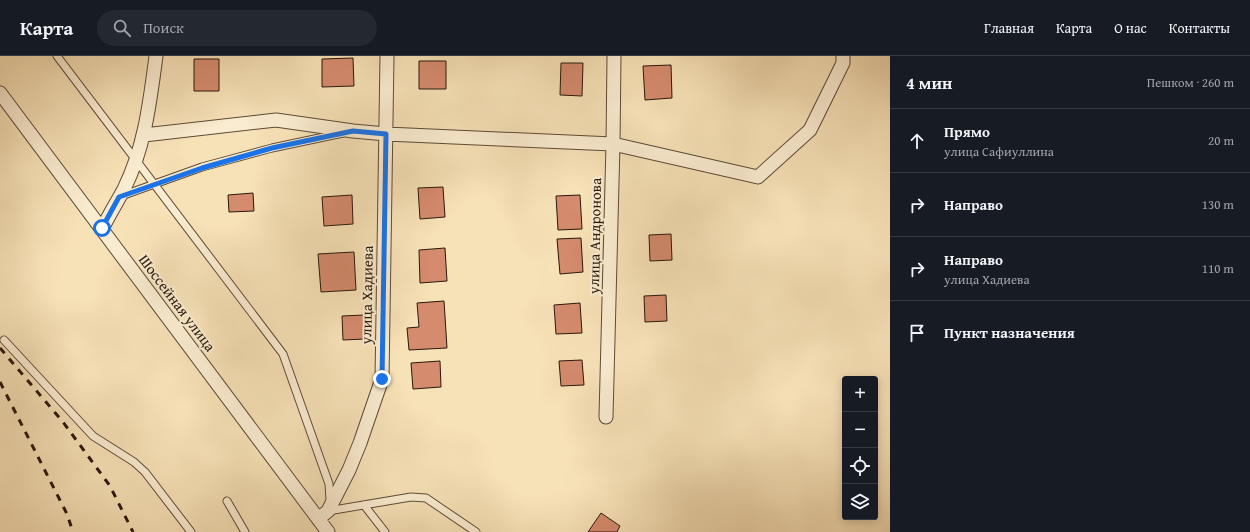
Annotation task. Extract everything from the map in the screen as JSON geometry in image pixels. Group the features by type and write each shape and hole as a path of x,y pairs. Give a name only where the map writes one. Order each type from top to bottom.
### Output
{"street":[{"path":"102,228 119,197 136,160 144,135 149,111 156,56"},
{"name":"улица Хадиева","path":"323,515 360,443 382,379 387,56"},
{"name":"улица Андронова","path":"606,417 614,56"},
{"path":"144,135 276,120 386,134 613,144 758,177 810,130 843,63 843,56"},
{"name":"Шоссейная улица","path":"0,93 323,515 328,532"}],"lane":[{"path":"57,56 284,354 327,477 330,493 323,515"},
{"path":"119,197 202,168 272,148 353,131"},
{"path":"4,340 93,436 134,462 145,472 192,532"},
{"path":"323,515 364,505 411,497 426,498 476,532"},
{"path":"227,501 245,532"},
{"path":"364,505 385,532"}],"building":[{"path":"353,58 354,86 322,87 322,59"},
{"path":"194,59 219,59 219,91 194,91"},
{"path":"419,61 446,61 446,89 419,89"},
{"path":"561,63 583,63 582,96 560,95"},
{"path":"671,65 672,98 645,100 643,66"},
{"path":"443,187 445,217 420,219 418,188"},
{"path":"253,193 254,211 229,212 228,195"},
{"path":"352,195 353,224 324,226 322,197"},
{"path":"580,195 582,229 558,230 556,196"},
{"path":"671,234 672,260 650,261 649,235"},
{"path":"581,238 583,272 560,274 557,239"},
{"path":"445,248 447,281 420,283 419,250"},
{"path":"354,252 356,290 321,292 318,254"},
{"path":"666,295 667,321 645,322 644,296"},
{"path":"444,301 447,348 409,350 407,328 419,327 417,303"},
{"path":"580,303 582,333 556,334 554,305"},
{"path":"364,315 365,339 343,340 342,316"},
{"path":"582,360 584,385 561,386 559,361"},
{"path":"440,361 441,387 413,389 411,363"},
{"path":"601,513 620,526 617,532 588,532"}],"railway":[{"path":"0,348 63,422 110,486 133,532"},
{"path":"0,382 67,514 73,532"}],"route":[{"path":"102,228 119,197 163,180 272,148 353,131 386,134 382,379"}]}
